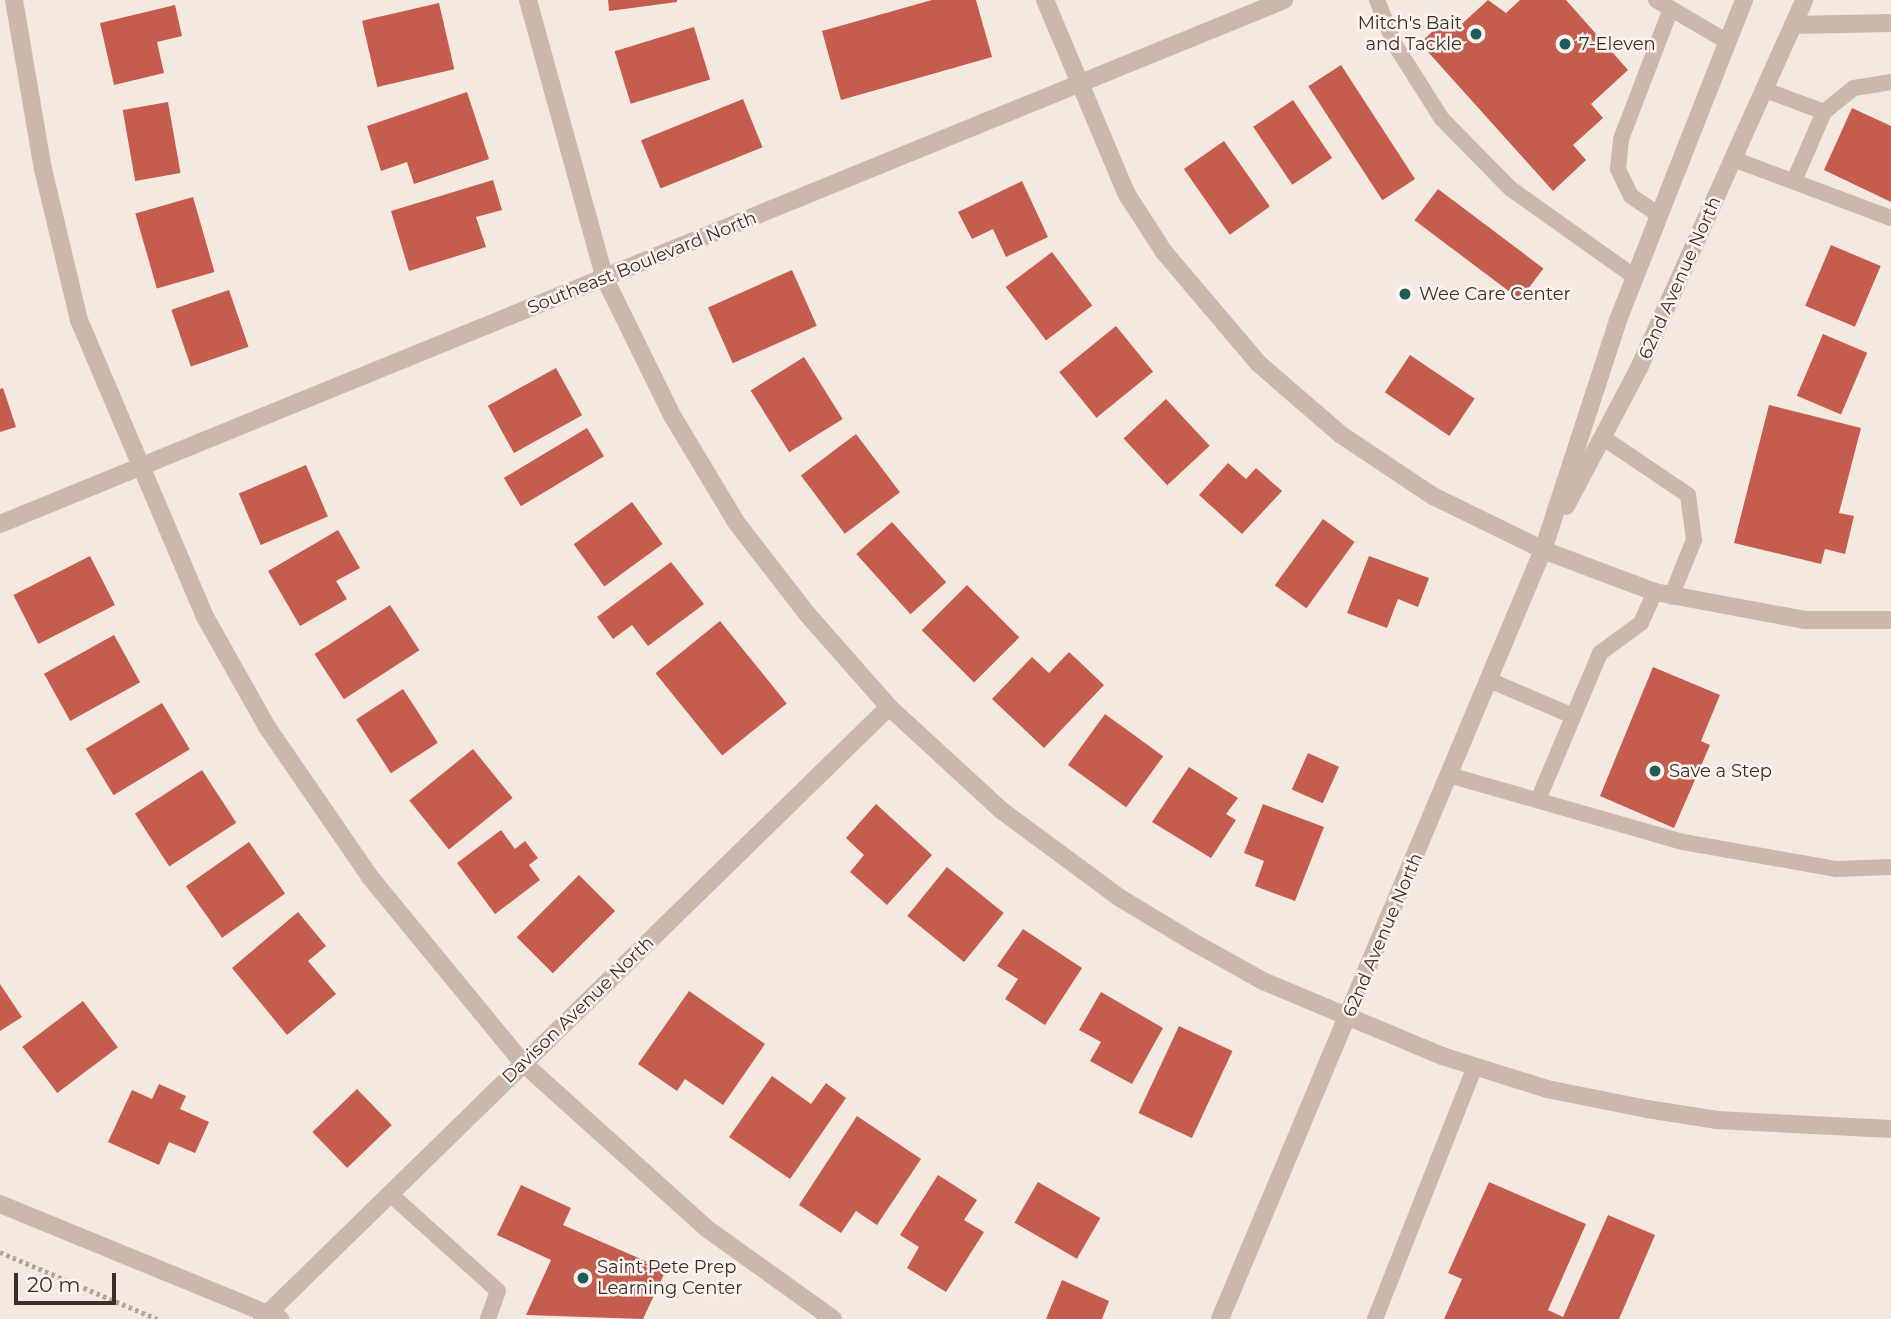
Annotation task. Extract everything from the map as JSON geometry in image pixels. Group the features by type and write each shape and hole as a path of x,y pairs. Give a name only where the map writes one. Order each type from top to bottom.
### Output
{"street":[{"path":"15,0 43,169 79,320 137,467 204,614 267,727 370,877 523,1063 706,1228 832,1319"},
{"path":"528,0 606,279 673,417 736,522 890,707 1001,810 1120,898 1263,981 1348,1019 1475,1067 1547,1089 1717,1120 1891,1129"},
{"path":"1045,0 1076,83 1126,193 1164,252 1259,364 1340,434 1433,496 1543,550 1663,595 1804,620 1891,620"},
{"name":"Southeast Boulevard North","path":"0,524 606,279 1076,83 1284,0"},
{"name":"62nd Avenue North","path":"1220,1319 1543,550 1635,277 1744,0"},
{"name":"62nd Avenue North","path":"1543,550 1602,437 1765,90 1804,0"},
{"path":"1793,25 1891,23"},
{"name":"Davison Avenue North","path":"269,1317 523,1063 890,707"},
{"path":"0,1204 269,1317"}],"lane":[{"path":"1377,0 1395,45 1442,119 1511,189 1635,277"},
{"path":"1656,0 1728,42"},
{"path":"1659,215 1631,196 1618,169 1621,139 1671,9"},
{"path":"1794,181 1824,112 1854,88 1891,82"},
{"path":"1765,90 1824,112"},
{"path":"1733,159 1891,218"},
{"path":"1538,800 1600,653 1641,624 1663,595 1694,540 1688,495 1602,437"},
{"path":"1489,680 1573,716"},
{"path":"1449,775 1696,844 1836,869 1891,867"},
{"path":"1375,1319 1475,1067"},
{"path":"390,1194 498,1291 488,1319"}],"path":[{"path":"0,1252 157,1319"}],"building":[{"path":"608,0 677,0 677,2 609,11"},
{"path":"932,0 976,0 992,57 841,100 822,31"},
{"path":"1488,0 1506,13 1520,0 1566,0 1628,70 1591,104 1603,118 1573,145 1586,160 1553,191 1420,43 1445,20 1454,31"},
{"path":"439,3 454,69 377,87 362,21"},
{"path":"175,5 182,36 157,42 164,73 114,85 100,23"},
{"path":"694,27 710,80 631,104 615,51"},
{"path":"1341,65 1415,179 1382,200 1308,86"},
{"path":"467,92 489,159 414,184 407,162 381,171 367,126"},
{"path":"743,99 762,147 660,188 641,140"},
{"path":"1293,100 1332,158 1292,185 1253,127"},
{"path":"168,102 181,173 135,181 123,110"},
{"path":"1852,108 1891,126 1891,202 1824,170"},
{"path":"1224,141 1270,207 1230,235 1184,169"},
{"path":"493,180 502,210 476,217 486,247 409,271 391,211"},
{"path":"1022,181 1048,237 1006,257 993,229 972,239 958,212"},
{"path":"1438,189 1543,268 1520,300 1415,220"},
{"path":"193,197 214,272 157,289 135,214"},
{"path":"1831,245 1881,266 1855,327 1805,306"},
{"path":"1052,252 1092,306 1046,340 1006,287"},
{"path":"792,270 817,326 733,363 708,307"},
{"path":"229,290 249,347 191,367 171,310"},
{"path":"1116,326 1153,372 1096,418 1059,372"},
{"path":"1823,334 1867,353 1841,414 1797,396"},
{"path":"1410,355 1475,399 1450,436 1385,392"},
{"path":"804,357 843,419 789,452 751,390"},
{"path":"556,368 582,415 514,453 488,406"},
{"path":"3,388 16,427 0,432 0,389"},
{"path":"1166,399 1210,446 1167,485 1124,439"},
{"path":"1769,405 1861,428 1839,513 1854,516 1845,554 1825,549 1821,564 1734,543"},
{"path":"587,428 604,456 521,506 504,478"},
{"path":"856,434 900,492 845,534 801,476"},
{"path":"1228,463 1246,479 1256,468 1282,491 1242,534 1199,495"},
{"path":"306,465 328,517 261,545 239,494"},
{"path":"632,502 663,544 604,586 574,544"},
{"path":"1323,519 1355,542 1306,608 1275,585"},
{"path":"892,522 946,582 911,614 856,554"},
{"path":"338,530 360,568 336,581 347,599 300,626 268,571"},
{"path":"90,556 115,605 38,644 13,595"},
{"path":"1369,556 1429,578 1418,607 1398,599 1387,628 1347,613"},
{"path":"671,562 704,604 648,646 632,625 613,639 597,617"},
{"path":"967,585 1019,637 974,683 922,630"},
{"path":"390,605 419,650 344,699 315,654"},
{"path":"720,621 787,703 722,756 655,673"},
{"path":"114,635 140,682 70,721 44,674"},
{"path":"1069,652 1104,685 1044,748 992,699 1032,657 1049,673"},
{"name":"Save a Step","path":"1653,667 1720,695 1701,741 1710,745 1674,828 1600,796"},
{"path":"403,689 438,743 391,773 356,719"},
{"path":"162,703 190,749 114,795 86,749"},
{"path":"1105,714 1163,756 1126,807 1068,765"},
{"path":"473,749 513,798 449,850 409,801"},
{"path":"1308,753 1339,767 1323,803 1292,790"},
{"path":"1189,767 1238,798 1226,814 1236,820 1211,858 1152,822"},
{"path":"202,770 236,823 169,866 135,814"},
{"path":"876,804 932,855 887,905 850,872 864,855 846,838"},
{"path":"1263,804 1324,827 1295,901 1255,886 1264,861 1244,853"},
{"path":"501,830 515,849 525,841 538,858 529,865 540,880 495,914 457,863"},
{"path":"249,842 285,894 222,938 186,886"},
{"path":"947,867 1004,913 964,962 907,916"},
{"path":"579,875 615,911 553,973 517,937"},
{"path":"298,912 326,946 308,961 336,994 287,1035 232,968"},
{"path":"1023,929 1082,968 1045,1025 1005,999 1018,979 997,966"},
{"path":"0,984 22,1017 0,1031"},
{"path":"689,991 765,1044 723,1105 685,1079 677,1091 638,1064"},
{"path":"1101,992 1163,1028 1132,1084 1090,1061 1101,1042 1079,1030"},
{"path":"83,1001 118,1047 57,1093 22,1047"},
{"path":"1179,1026 1232,1051 1192,1138 1138,1113"},
{"path":"772,1076 811,1104 826,1083 846,1098 790,1179 729,1137"},
{"path":"159,1084 186,1096 180,1109 209,1122 195,1153 169,1142 159,1165 108,1142 132,1090 152,1099"},
{"path":"357,1089 392,1125 347,1168 312,1132"},
{"path":"857,1116 921,1159 877,1225 856,1211 841,1233 799,1205"},
{"path":"938,1175 977,1200 964,1220 984,1232 946,1292 907,1268 919,1247 900,1235"},
{"path":"1038,1182 1100,1218 1077,1259 1014,1223"},
{"path":"1489,1182 1586,1224 1548,1310 1563,1317 1608,1215 1655,1235 1619,1319 1444,1319 1462,1279 1448,1273"},
{"path":"521,1185 571,1208 563,1225 666,1270 643,1319 526,1315 551,1260 497,1235"},
{"path":"1062,1280 1109,1301 1102,1319 1046,1319"}],"place":[{"name":"Mitch's Bait and Tackle","path":"1476,34"},
{"name":"7-Eleven","path":"1565,44"},
{"name":"Wee Care Center","path":"1405,294"},
{"name":"Save a Step","path":"1655,771"},
{"name":"Saint Pete Prep Learning Center","path":"583,1278"}]}
